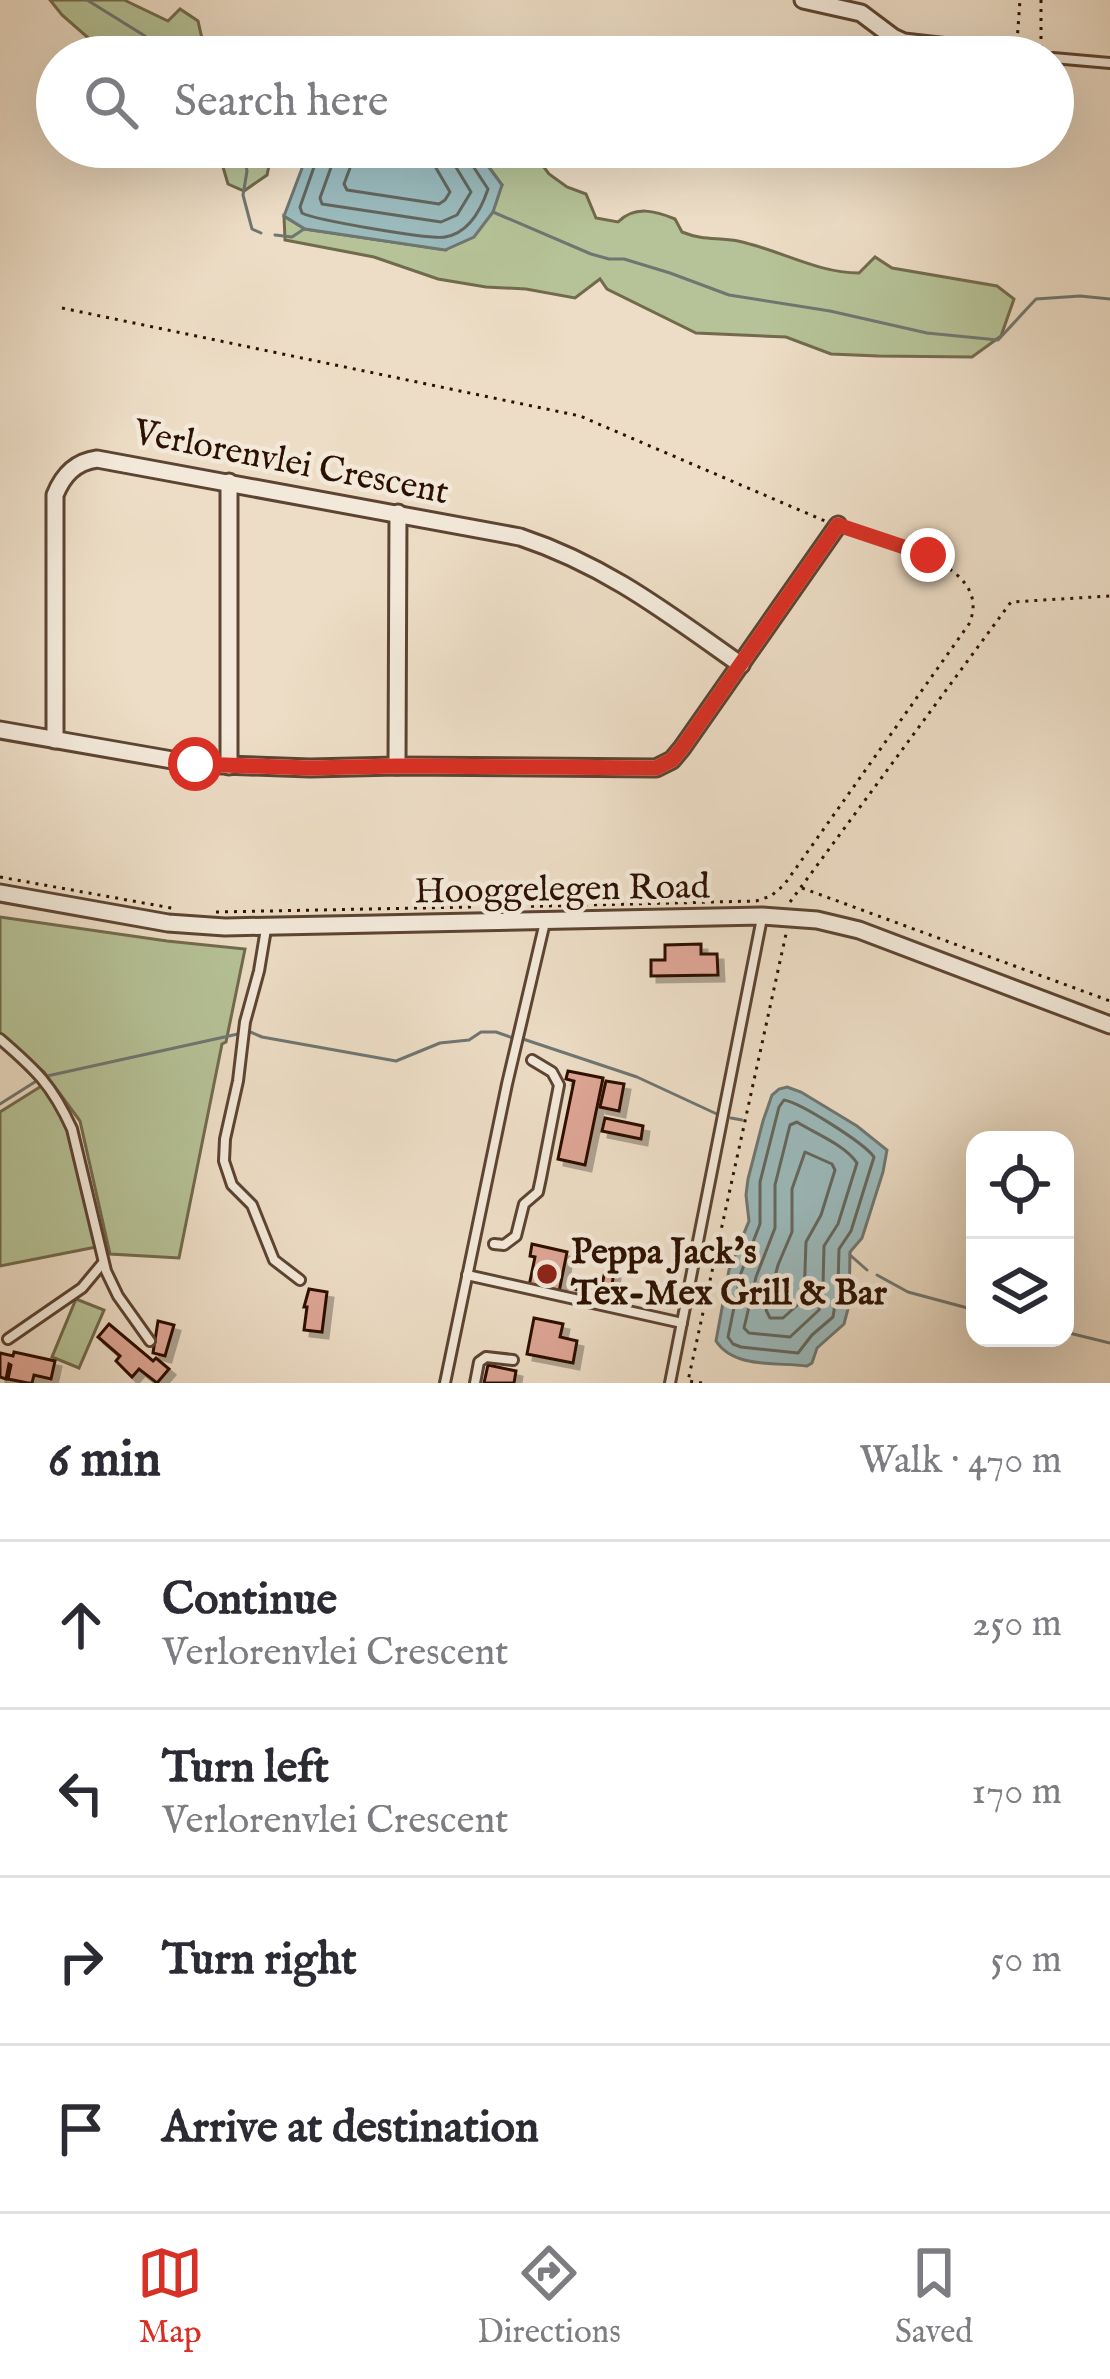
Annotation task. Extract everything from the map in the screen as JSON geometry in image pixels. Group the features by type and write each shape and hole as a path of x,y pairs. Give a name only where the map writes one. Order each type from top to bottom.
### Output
{"street":[{"path":"803,0 861,13 890,36"},
{"name":"Verlorenvlei Crescent","path":"55,740 55,495 63,478 77,465 97,459 520,537 580,559 617,580 740,665"},
{"path":"229,482 229,766"},
{"path":"397,766 398,513"},
{"path":"0,730 229,766 656,768 682,748 838,525"},
{"name":"Hooggelegen Road","path":"0,893 168,923 818,920 859,930 1110,1025"}],"lane":[{"path":"1074,60 1110,63"},
{"path":"670,1383 777,917"},
{"path":"445,1383 546,920"},
{"path":"266,926 245,1022 224,1161 232,1185 252,1205 274,1260 300,1280"},
{"path":"0,1040 44,1079 72,1129 103,1263 118,1295 150,1341"},
{"path":"494,1244 504,1245 516,1237 524,1204 538,1192 550,1134 559,1085 552,1072 532,1060"},
{"path":"8,1339 82,1288 103,1263"},
{"path":"467,1275 682,1323"},
{"path":"475,1383 479,1362 486,1357 513,1360"}],"path":[{"path":"1018,36 1020,0"},
{"path":"1041,0 1041,36"},
{"path":"62,308 580,416 794,510 933,558 965,583 974,609 969,624 784,885 771,896 757,901 506,907"},
{"path":"702,1383 687,1382 777,917 1011,602 1110,596"},
{"path":"0,877 194,912"},
{"path":"800,888 1110,1000"},
{"path":"217,912 484,907"}],"green space":[{"path":"50,0 124,0 168,21 180,9 198,21 201,36 86,36"},
{"path":"223,168 268,168 267,175 244,191 228,184"},
{"path":"489,168 544,168 567,187 586,194 596,218 618,222 638,211 653,212 675,219 682,232 690,235 738,241 828,269 859,273 875,257 892,268 997,286 1014,299 1001,336 972,357 831,354 786,337 696,333 607,289 600,279 575,298 486,287 438,279 374,257 285,240 284,216 305,229 446,250 502,185"},
{"path":"0,917 245,949 179,1258 110,1254 80,1121 44,1072 0,1033"},
{"path":"43,1085 68,1130 96,1247 0,1266 0,1112"},
{"path":"76,1299 104,1310 79,1368 52,1357"}],"water":[{"path":"302,168 489,168 502,185 493,212 474,237 445,250 305,229 284,216"},
{"path":"787,1087 857,1126 887,1150 862,1238 850,1252 844,1324 817,1348 807,1366 745,1360 716,1341 729,1270 749,1221 748,1179 763,1121 772,1095"}],"building":[{"path":"701,944 701,954 717,954 718,975 651,976 651,960 665,960 665,945"},
{"path":"568,1071 603,1078 585,1165 558,1159 574,1081 566,1079"},
{"path":"606,1081 624,1084 619,1111 600,1107"},
{"path":"605,1118 643,1126 641,1139 602,1131"},
{"name":"Peppa Jack's Tex-Mex Grill & Bar","path":"532,1244 567,1252 559,1292 529,1286 535,1257 530,1256"},
{"path":"605,1271 614,1273 610,1296 570,1288 572,1279 602,1285"},
{"path":"309,1289 327,1292 322,1332 304,1330"},
{"path":"534,1318 563,1324 560,1337 577,1341 573,1363 527,1354"},
{"path":"158,1321 174,1325 165,1356 153,1353"},
{"path":"109,1324 169,1369 157,1383 139,1369 132,1377 116,1361 120,1356 98,1337"},
{"path":"14,1352 55,1361 51,1379 34,1375 32,1383 8,1379 9,1364 6,1379 0,1377 0,1353 13,1356"},
{"path":"488,1365 516,1371 514,1383 484,1383"}],"waterway":[{"path":"87,0 145,36"},
{"path":"246,168 243,195 252,229 261,233"},
{"path":"493,212 591,254 624,259 729,295 927,333 998,340 1036,299 1110,299"},
{"path":"275,235 292,237 304,229"},
{"path":"248,1031 396,1061 440,1043 469,1040 481,1032 513,1038"},
{"path":"47,1076 238,1034"},
{"path":"523,1039 637,1077 719,1115"},
{"path":"0,1104 38,1080"},
{"path":"731,1118 742,1120"},
{"path":"850,1255 867,1270"},
{"path":"877,1275 908,1292 966,1308"},
{"path":"1074,1334 1110,1343"}],"place":[{"name":"Peppa Jack's Tex-Mex Grill & Bar","path":"547,1274"}],"route":[{"path":"195,764 656,768 682,748 838,525 928,555"}]}
